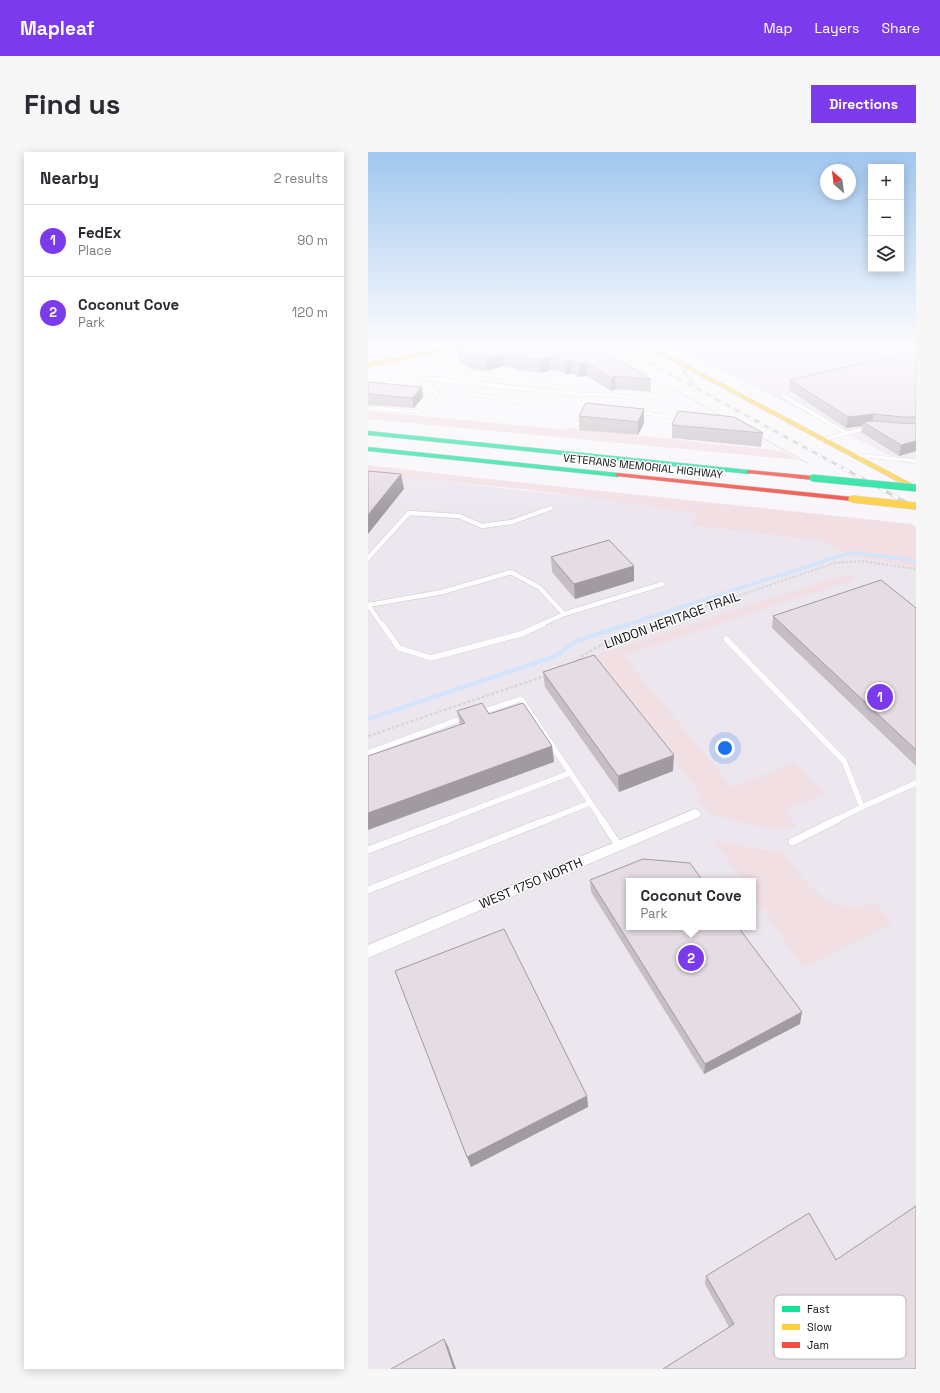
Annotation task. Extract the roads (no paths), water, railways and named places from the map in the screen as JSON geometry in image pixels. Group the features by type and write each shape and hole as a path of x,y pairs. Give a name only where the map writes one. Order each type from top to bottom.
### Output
{"main road":[{"path":"749,401 916,488"},
{"name":"VETERANS MEMORIAL HIGHWAY","path":"368,432 916,488"},
{"name":"VETERANS MEMORIAL HIGHWAY","path":"368,449 916,506"}],"street":[{"name":"WEST 1750 NORTH","path":"369,950 695,814"}],"lane":[{"path":"368,408 418,412 428,407 432,401"},
{"path":"514,401 529,403 547,401"},
{"path":"585,401 594,405"},
{"path":"792,401 846,433"},
{"path":"577,425 588,403"},
{"path":"630,411 690,419"},
{"path":"822,440 846,433 873,428"},
{"path":"850,454 916,461"},
{"path":"368,558 408,513 459,516 482,526 512,522 551,508"},
{"path":"564,614 540,588 511,572 442,592 368,605 399,648 432,658 521,634 564,614 662,584"},
{"path":"726,639 844,761 862,807"},
{"path":"368,753 521,699 619,846"},
{"path":"368,850 570,773"},
{"path":"792,842 862,807 916,783"},
{"path":"368,890 590,803"}],"waterway":[{"path":"626,625 846,554 857,553 916,561"},
{"path":"368,719 556,656 576,641 629,624"}],"railway":[{"path":"719,401 845,469"},
{"path":"843,468 916,508"}],"place":[{"name":"FedEx","path":"880,697"},
{"name":"Coconut Cove","path":"691,958"}]}
